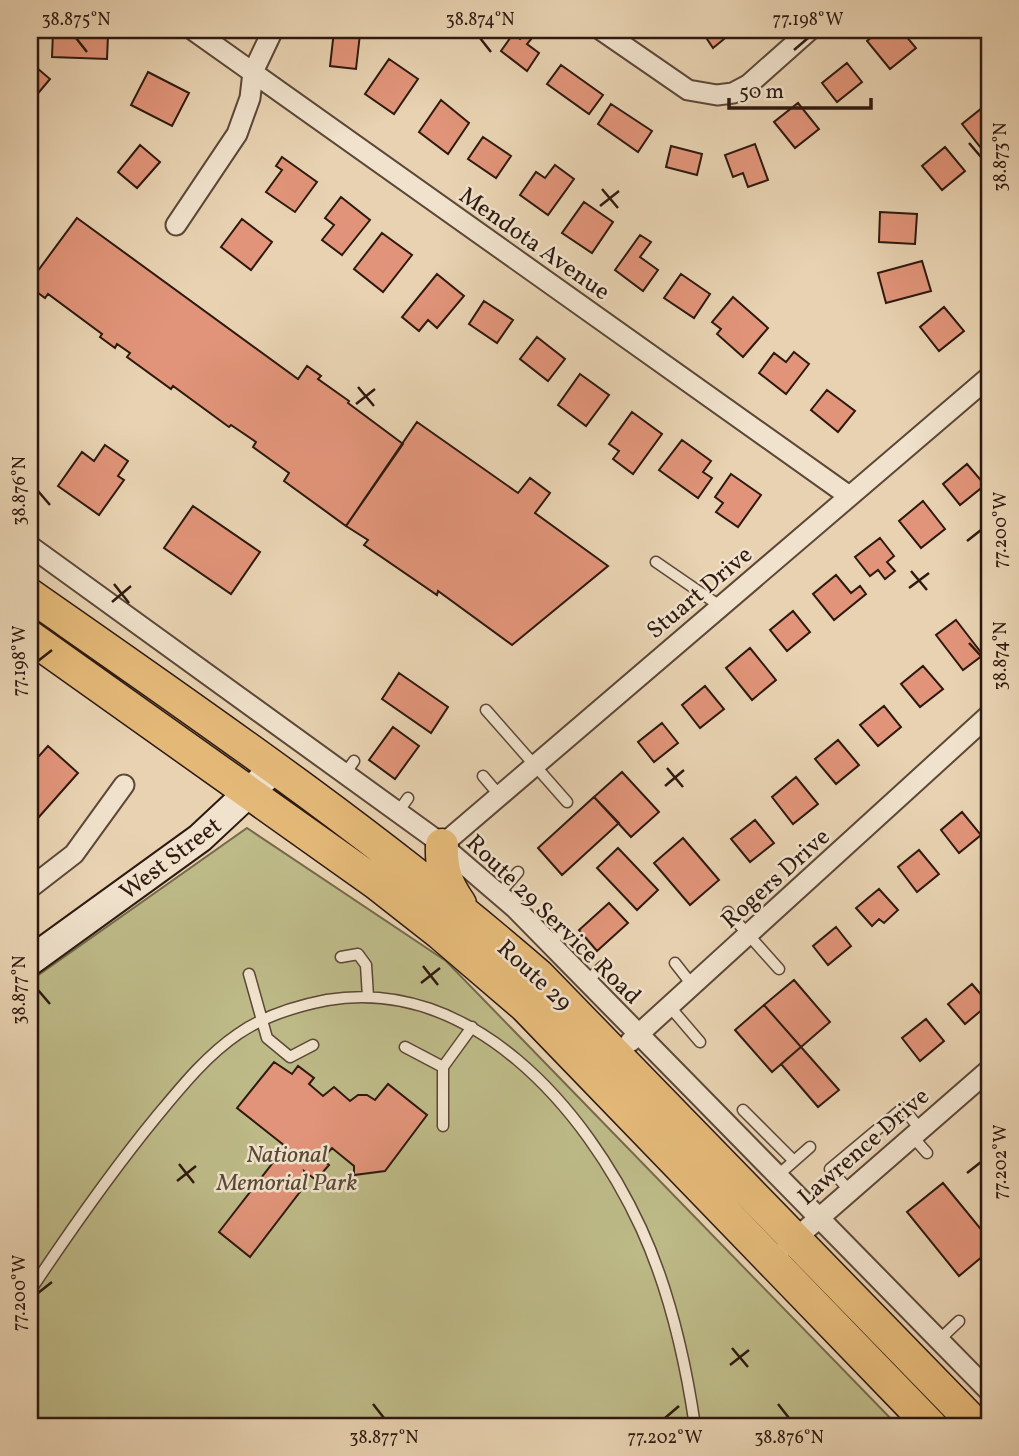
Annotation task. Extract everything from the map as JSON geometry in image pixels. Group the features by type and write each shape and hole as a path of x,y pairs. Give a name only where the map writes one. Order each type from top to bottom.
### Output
{"main road":[{"name":"Route 29","path":"30,595 275,768 469,916 538,975 628,1044 794,1239 928,1410"},
{"name":"Route 29","path":"30,636 365,876 441,934 524,1006 771,1261 928,1410 977,1426"},
{"name":"West Street","path":"30,961 200,838 275,768"},
{"path":"442,845 441,866 448,887 469,916"}],"street":[{"name":"Mendota Avenue","path":"193,30 849,496"},
{"path":"176,225 237,134 250,98 253,72 273,30"},
{"path":"601,30 688,90 717,95 733,93 748,85 810,30"},
{"name":"Stuart Drive","path":"442,845 989,377"},
{"name":"Route 29 Service Road","path":"30,546 295,738 349,768 403,805 442,845 555,938 628,1044 899,1288 939,1340 989,1391"},
{"name":"Rogers Drive","path":"593,1077 989,715"},
{"name":"West Street","path":"275,768 295,738"},
{"path":"30,888 74,854 124,785"},
{"name":"Lawrence Drive","path":"771,1261 818,1217 989,1070"}],"lane":[{"path":"656,562 720,606"},
{"path":"486,710 567,802"},
{"path":"483,776 500,796"},
{"path":"499,894 518,872"},
{"path":"728,912 779,969"},
{"path":"341,957 358,954 366,965 368,997"},
{"path":"675,964 693,986"},
{"path":"587,981 603,967"},
{"path":"249,974 267,1038 290,1057 313,1045"},
{"path":"30,1291 85,1209 188,1079 240,1032 309,1003 368,997 402,1001 433,1009 491,1038 562,1105 594,1146 620,1187 641,1229 671,1312 688,1377 695,1426"},
{"path":"670,1007 700,1042"},
{"path":"443,1126 443,1067 472,1027"},
{"path":"405,1047 443,1067"},
{"path":"849,1190 830,1169 902,1108 927,1153"},
{"path":"743,1110 794,1161"},
{"path":"777,1176 810,1147"},
{"path":"939,1340 959,1321"}],"green space":[{"name":"National Memorial Park","path":"247,828 446,961 898,1426 30,1426 30,981"}],"building":[{"path":"701,30 735,30 713,48"},
{"path":"881,30 901,30 916,48 890,69 867,41"},
{"path":"334,31 360,34 356,69 330,66"},
{"path":"53,32 108,35 107,59 52,57"},
{"path":"525,33 532,38 527,44 539,53 527,71 501,51 513,34 520,39"},
{"path":"389,59 418,79 394,114 365,94"},
{"path":"30,62 50,79 30,103"},
{"path":"847,63 862,82 837,102 822,83"},
{"path":"561,65 603,95 589,114 547,84"},
{"path":"148,72 189,93 172,126 131,105"},
{"path":"441,100 469,123 448,154 419,132"},
{"path":"798,103 819,129 795,148 774,122"},
{"path":"611,104 652,131 638,152 598,124"},
{"path":"982,108 989,116 989,150 985,153 962,124"},
{"path":"483,137 511,156 496,178 468,159"},
{"path":"755,144 768,180 748,187 743,173 733,177 725,155"},
{"path":"140,145 160,162 137,188 118,172"},
{"path":"671,146 702,154 697,175 666,167"},
{"path":"945,147 965,171 942,190 922,166"},
{"path":"282,157 317,182 295,212 266,192 282,170 276,166"},
{"path":"555,165 574,179 548,215 520,195 536,172 545,178"},
{"path":"341,197 370,220 342,255 322,240 334,225 325,218"},
{"path":"584,202 613,222 592,253 562,233"},
{"path":"880,212 917,214 915,244 879,242"},
{"path":"77,218 298,379 307,366 321,376 318,379 403,444 346,526 284,481 289,473 253,447 256,442 231,425 229,427 173,386 171,389 127,357 130,353 117,344 115,348 100,337 102,334 48,294 45,298 30,287 33,280 30,277 35,270 37,272"},
{"path":"242,219 272,242 251,270 221,247"},
{"path":"382,233 412,255 383,292 354,269"},
{"path":"640,235 651,242 640,257 658,270 643,291 615,270"},
{"path":"922,261 931,291 886,303 878,273"},
{"path":"437,274 464,296 437,328 428,320 419,331 402,317"},
{"path":"681,274 710,294 694,318 664,298"},
{"path":"733,297 768,328 743,357 717,334 721,329 712,322"},
{"path":"484,301 513,320 497,343 469,324"},
{"path":"944,307 964,331 939,351 920,327"},
{"path":"537,337 565,359 548,381 520,359"},
{"path":"794,352 809,364 786,394 759,373 774,353 786,362"},
{"path":"580,374 609,395 586,426 558,405"},
{"path":"827,390 855,411 838,432 811,410"},
{"path":"632,412 662,434 633,474 613,459 619,451 609,444"},
{"path":"417,422 518,493 530,478 550,493 535,513 608,566 512,645 438,591 437,595 364,545 368,540 346,526"},
{"path":"682,440 711,461 703,472 712,478 698,498 659,470"},
{"path":"105,445 128,461 118,476 124,480 99,515 58,486 82,452 94,461"},
{"path":"967,464 985,485 960,505 943,484"},
{"path":"731,474 761,495 738,527 716,512 723,503 715,497"},
{"path":"923,501 945,529 921,548 899,521"},
{"path":"193,506 260,552 231,594 164,548"},
{"path":"880,538 894,556 887,562 895,571 885,579 878,570 870,576 855,557"},
{"path":"836,575 851,593 860,586 866,594 834,620 813,594"},
{"path":"793,611 810,632 787,651 770,630"},
{"path":"956,620 983,655 963,670 936,635"},
{"path":"750,648 776,680 752,700 726,668"},
{"path":"923,666 943,689 920,707 901,684"},
{"path":"399,673 448,707 431,733 382,699"},
{"path":"705,686 724,709 700,728 682,705"},
{"path":"884,706 901,727 878,746 860,725"},
{"path":"662,723 678,743 654,762 638,742"},
{"path":"393,727 419,746 395,779 369,760"},
{"path":"838,740 859,765 836,784 815,759"},
{"path":"48,746 78,773 30,827 30,766"},
{"path":"622,772 659,812 631,837 594,797"},
{"path":"796,777 818,804 793,824 772,797"},
{"path":"594,797 619,823 562,875 538,848"},
{"path":"962,812 981,835 959,853 941,830"},
{"path":"755,820 774,843 750,862 731,839"},
{"path":"683,838 719,880 690,905 654,863"},
{"path":"618,848 658,890 637,910 597,868"},
{"path":"919,850 939,874 917,892 898,867"},
{"path":"879,889 898,910 884,923 879,919 872,926 856,908"},
{"path":"609,903 628,923 597,951 579,930"},
{"path":"836,927 851,946 828,965 813,946"},
{"path":"794,980 830,1022 801,1047 764,1005"},
{"path":"972,984 989,1004 965,1024 948,1004"},
{"path":"764,1005 801,1047 772,1072 735,1030"},
{"path":"926,1019 944,1041 920,1061 902,1038"},
{"path":"801,1047 839,1090 818,1107 781,1064"},
{"path":"274,1062 292,1074 298,1066 314,1078 309,1084 323,1096 334,1087 350,1101 358,1095 367,1095 375,1100 388,1084 427,1115 385,1171 354,1175 354,1166 332,1148 322,1159 329,1165 316,1180 304,1171 306,1184 250,1257 219,1232 275,1160 290,1160 278,1152 285,1146 237,1108"},
{"path":"943,1183 989,1239 989,1251 959,1276 907,1212"}]}
